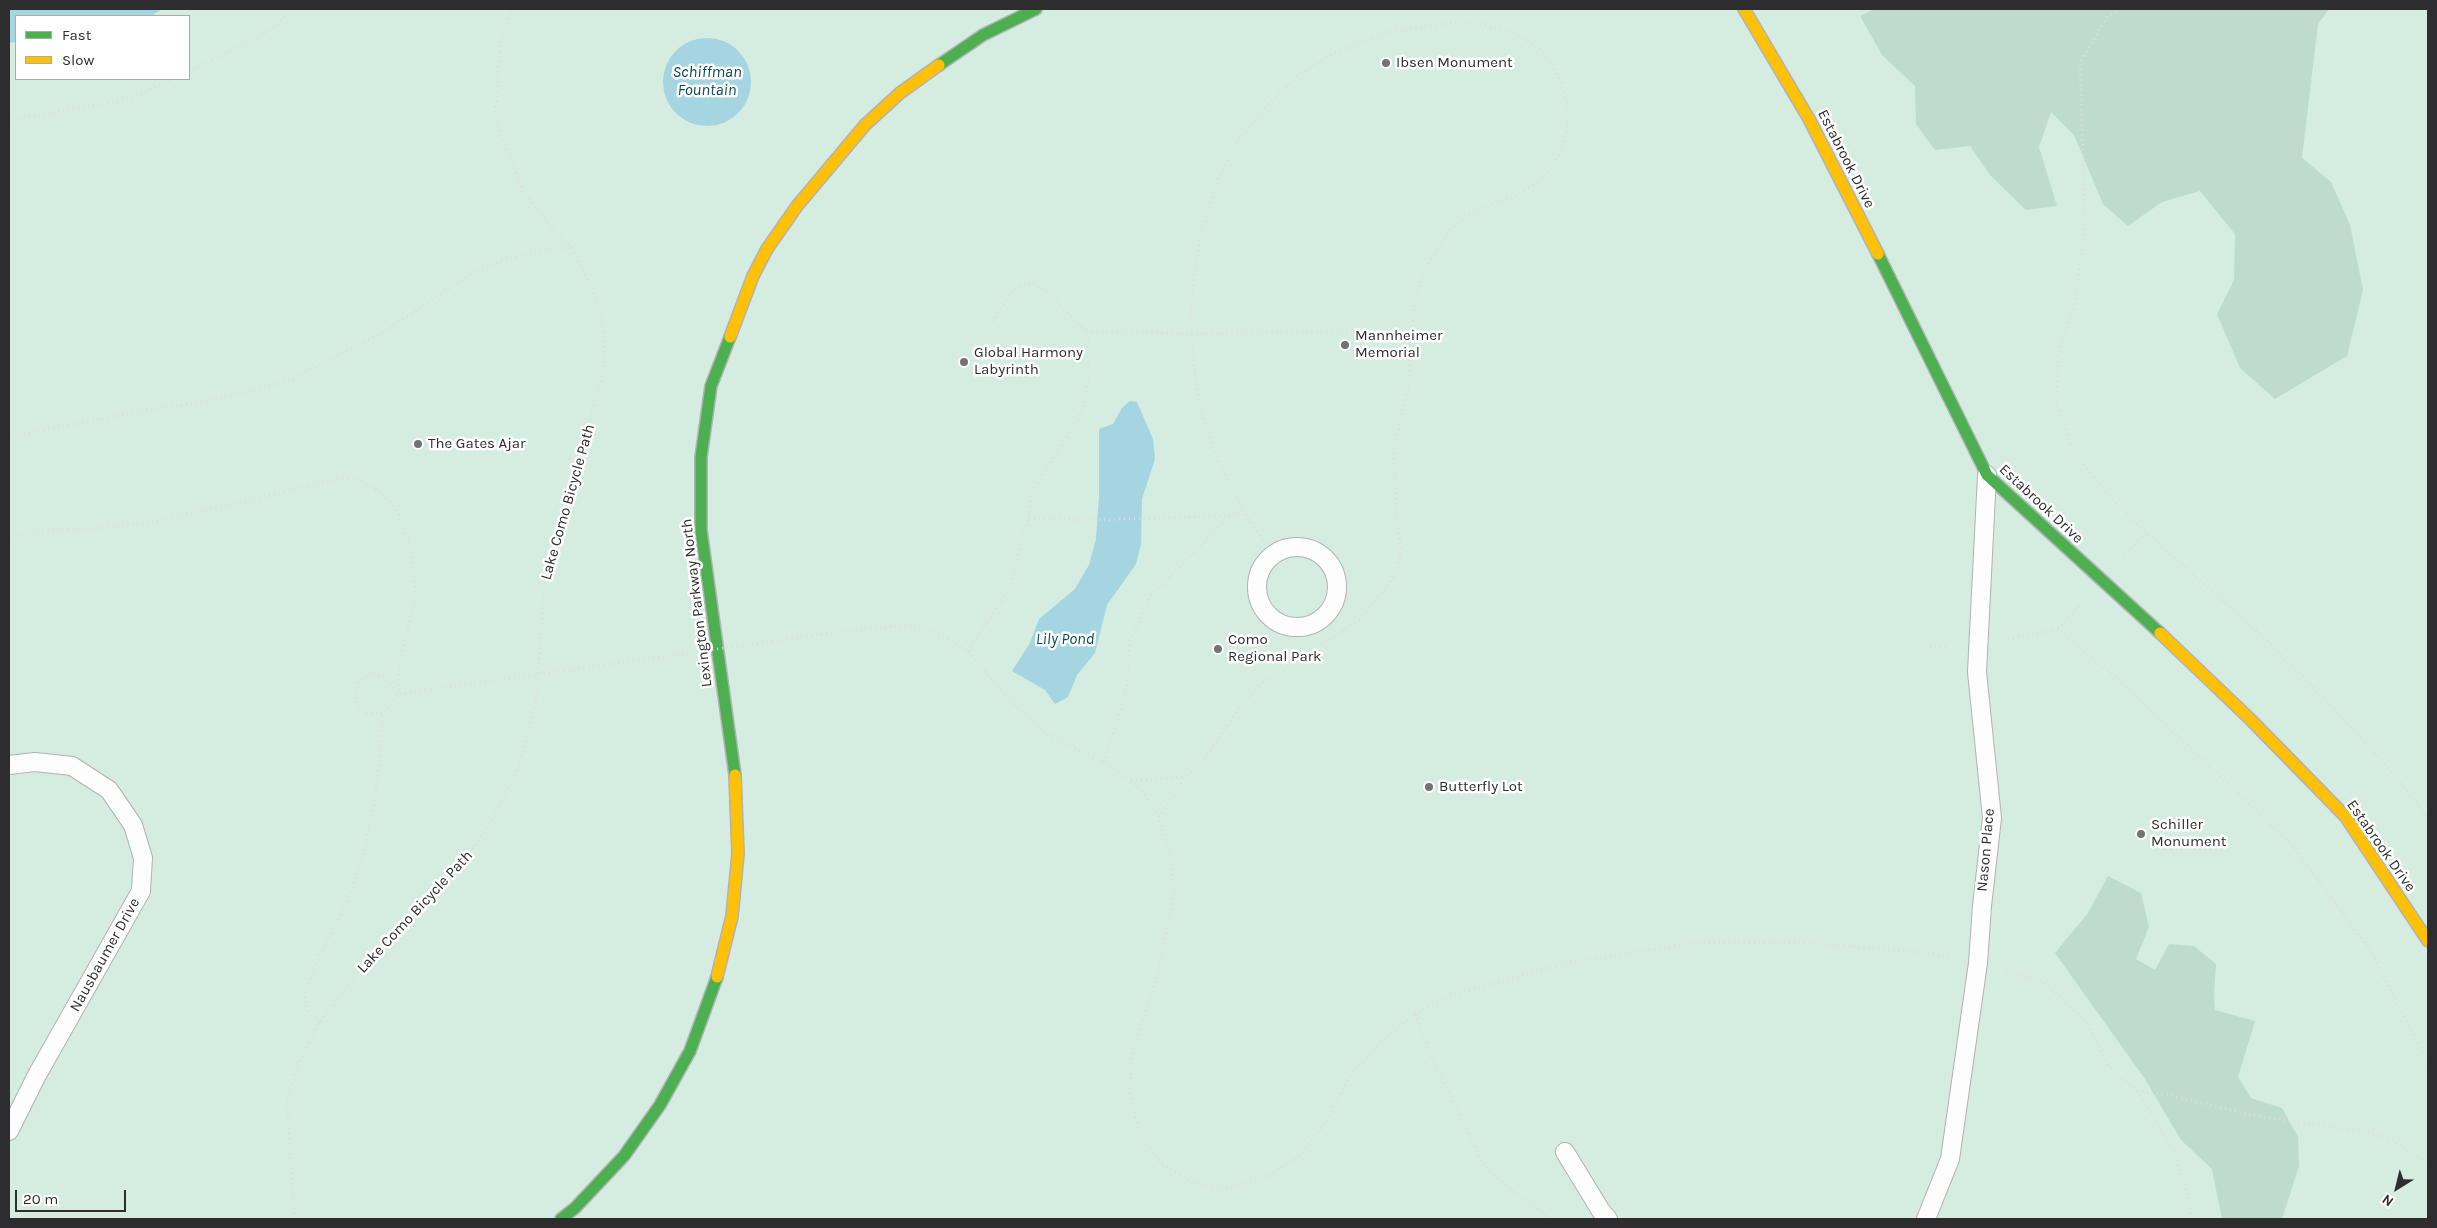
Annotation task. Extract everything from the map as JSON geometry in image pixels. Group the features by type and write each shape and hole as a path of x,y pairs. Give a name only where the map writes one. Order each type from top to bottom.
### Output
{"main road":[{"name":"Lexington Parkway North","path":"561,1219 575,1208 624,1156 660,1105 690,1051 715,985 732,916 738,854 736,792 704,554 701,458 711,386 753,276 767,249 797,206 865,125 906,88 968,45 983,35 1036,9"},
{"name":"Estabrook Drive","path":"1744,9 1809,119 1987,475 2224,694 2345,816 2428,940"}],"lane":[{"name":"Nason Place","path":"1926,1219 1950,1159 1978,963 1992,818 1977,672 1987,475"},
{"path":"1298,546 1314,550 1330,563 1336,577 1337,591 1330,611 1313,624 1294,628 1278,623 1264,610 1258,596 1257,581 1265,562 1274,555 1283,550 1298,546"},
{"name":"Nausbaumer Drive","path":"9,765 35,762 72,766 109,790 133,825 143,858 141,891 37,1076 9,1131"},
{"path":"1565,1152 1601,1211 1608,1219"}],"path":[{"path":"190,71 257,38 277,25 292,9"},
{"name":"Lake Como Bicycle Path","path":"295,1219 287,1103 300,1061 319,1023 370,958 468,858 490,822 518,768 535,708 545,577 602,377 605,342 600,313 592,289 572,248 555,231 523,191 495,119 500,47 512,9"},
{"path":"2120,9 2107,18 2080,63 2085,223 2075,302 2058,352 2056,402 2072,449 2098,484 2130,518 2259,633 2324,698 2390,770 2428,818"},
{"path":"1159,817 1185,777 1202,763 1244,702 1261,684 1358,620 1390,583 1398,567 1400,548 1396,512 1394,448 1409,385 1414,304 1427,265 1450,230 1466,215 1517,195 1540,180 1559,155 1567,130 1568,106 1556,71 1538,47 1515,34 1483,24 1449,23 1388,32 1334,53 1300,74 1272,100 1238,142 1218,180 1200,235 1194,278 1193,360 1207,433 1227,481 1243,511 1274,555"},
{"path":"9,120 109,103 139,95 170,80"},
{"path":"9,437 152,409 204,402 288,381 378,335 468,276 503,260 551,249 572,248"},
{"path":"993,322 1010,293 1019,286 1033,283 1050,293 1078,325 1088,331 1192,334 1426,333"},
{"path":"968,651 1012,586 1022,537 1029,518 1030,495 1082,412 1089,377 1088,331"},
{"path":"9,540 37,531 100,528 155,522 343,478 359,480 377,490 389,500 398,513 408,538 412,556 416,596 400,658 398,694 382,714 373,810 363,856 340,920 319,957 304,995 308,1010 319,1023"},
{"path":"1029,518 1082,520 1227,516 1243,511"},
{"path":"1103,762 1117,724 1128,682 1129,645 1150,597 1205,542 1227,516"},
{"path":"398,694 860,628 911,625 938,634 968,651 1011,702 1049,735 1103,762 1141,789 1159,817 1169,849 1174,891 1159,970 1131,1058 1130,1097 1140,1135 1162,1164 1189,1180 1224,1190 1268,1177 1301,1154 1326,1122 1349,1077 1377,1046 1415,1014 1452,995 1567,963 1700,942 1818,944 1929,953 1978,963 2044,982 2087,1023 2108,1066 2138,1091 2175,1152 2189,1199 2192,1219"},
{"path":"1925,648 1978,644 2058,628 2120,681 2292,845 2369,948 2422,1052 2428,1072"},
{"path":"382,714 367,713 356,703 355,692 359,682 371,673 385,677 398,694"},
{"path":"1130,781 1185,777"},
{"path":"1415,1014 1430,1053 1483,1164 1512,1191 1551,1219"},
{"path":"2138,1091 2177,1096 2256,1116 2367,1132 2393,1140 2428,1165"}],"green space":[{"name":"Como Regional Park","path":"9,9 2428,9 2428,1219 9,1219"},
{"path":"1874,9 2329,9 2318,24 2302,158 2331,182 2350,225 2363,290 2347,356 2275,399 2240,368 2217,314 2234,280 2235,234 2200,191 2162,202 2128,226 2103,204 2074,135 2051,112 2039,147 2057,206 2026,210 1990,175 1970,146 1935,150 1916,124 1915,86 1882,55 1860,16"},
{"path":"2108,876 2141,893 2149,927 2136,959 2155,970 2169,944 2194,946 2216,964 2215,1010 2255,1021 2238,1077 2251,1098 2282,1108 2298,1137 2299,1166 2282,1219 2222,1219 2212,1169 2181,1140 2145,1079 2055,953 2088,913"}],"water":[{"path":"9,9 163,9 153,15 15,15 15,42 9,43"},
{"name":"Schiffman Fountain","path":"698,38 716,38 732,45 744,57 751,73 751,91 744,107 732,119 716,126 698,126 682,119 670,107 663,91 663,73 670,57 682,45"},
{"name":"Lily Pond","path":"1130,401 1137,402 1153,439 1155,459 1142,499 1141,544 1136,564 1107,605 1095,653 1077,675 1068,697 1055,704 1045,690 1012,671 1030,643 1039,619 1075,589 1089,565 1096,539 1099,497 1099,429 1113,424 1122,408"}],"traffic: fast":[{"path":"939,65 983,35 1036,9"},
{"path":"1878,254 1987,475 2160,633"},
{"path":"730,337 711,386 701,457 701,530 735,775"},
{"path":"561,1219 575,1208 624,1156 660,1105 690,1051 717,977"}],"traffic: slow":[{"path":"1744,9 1809,119 1878,254"},
{"path":"730,337 753,276 767,249 797,206 865,125 900,93 939,65"},
{"path":"2160,633 2251,720 2345,816 2428,941"},
{"path":"717,977 732,916 738,854 735,775"}],"place":[{"name":"Ibsen Monument","path":"1386,63"},
{"name":"Mannheimer Memorial","path":"1345,345"},
{"name":"Global Harmony Labyrinth","path":"964,362"},
{"name":"The Gates Ajar","path":"418,444"},
{"name":"Como Regional Park","path":"1218,649"},
{"name":"Butterfly Lot","path":"1429,787"},
{"name":"Schiller Monument","path":"2141,834"}]}
